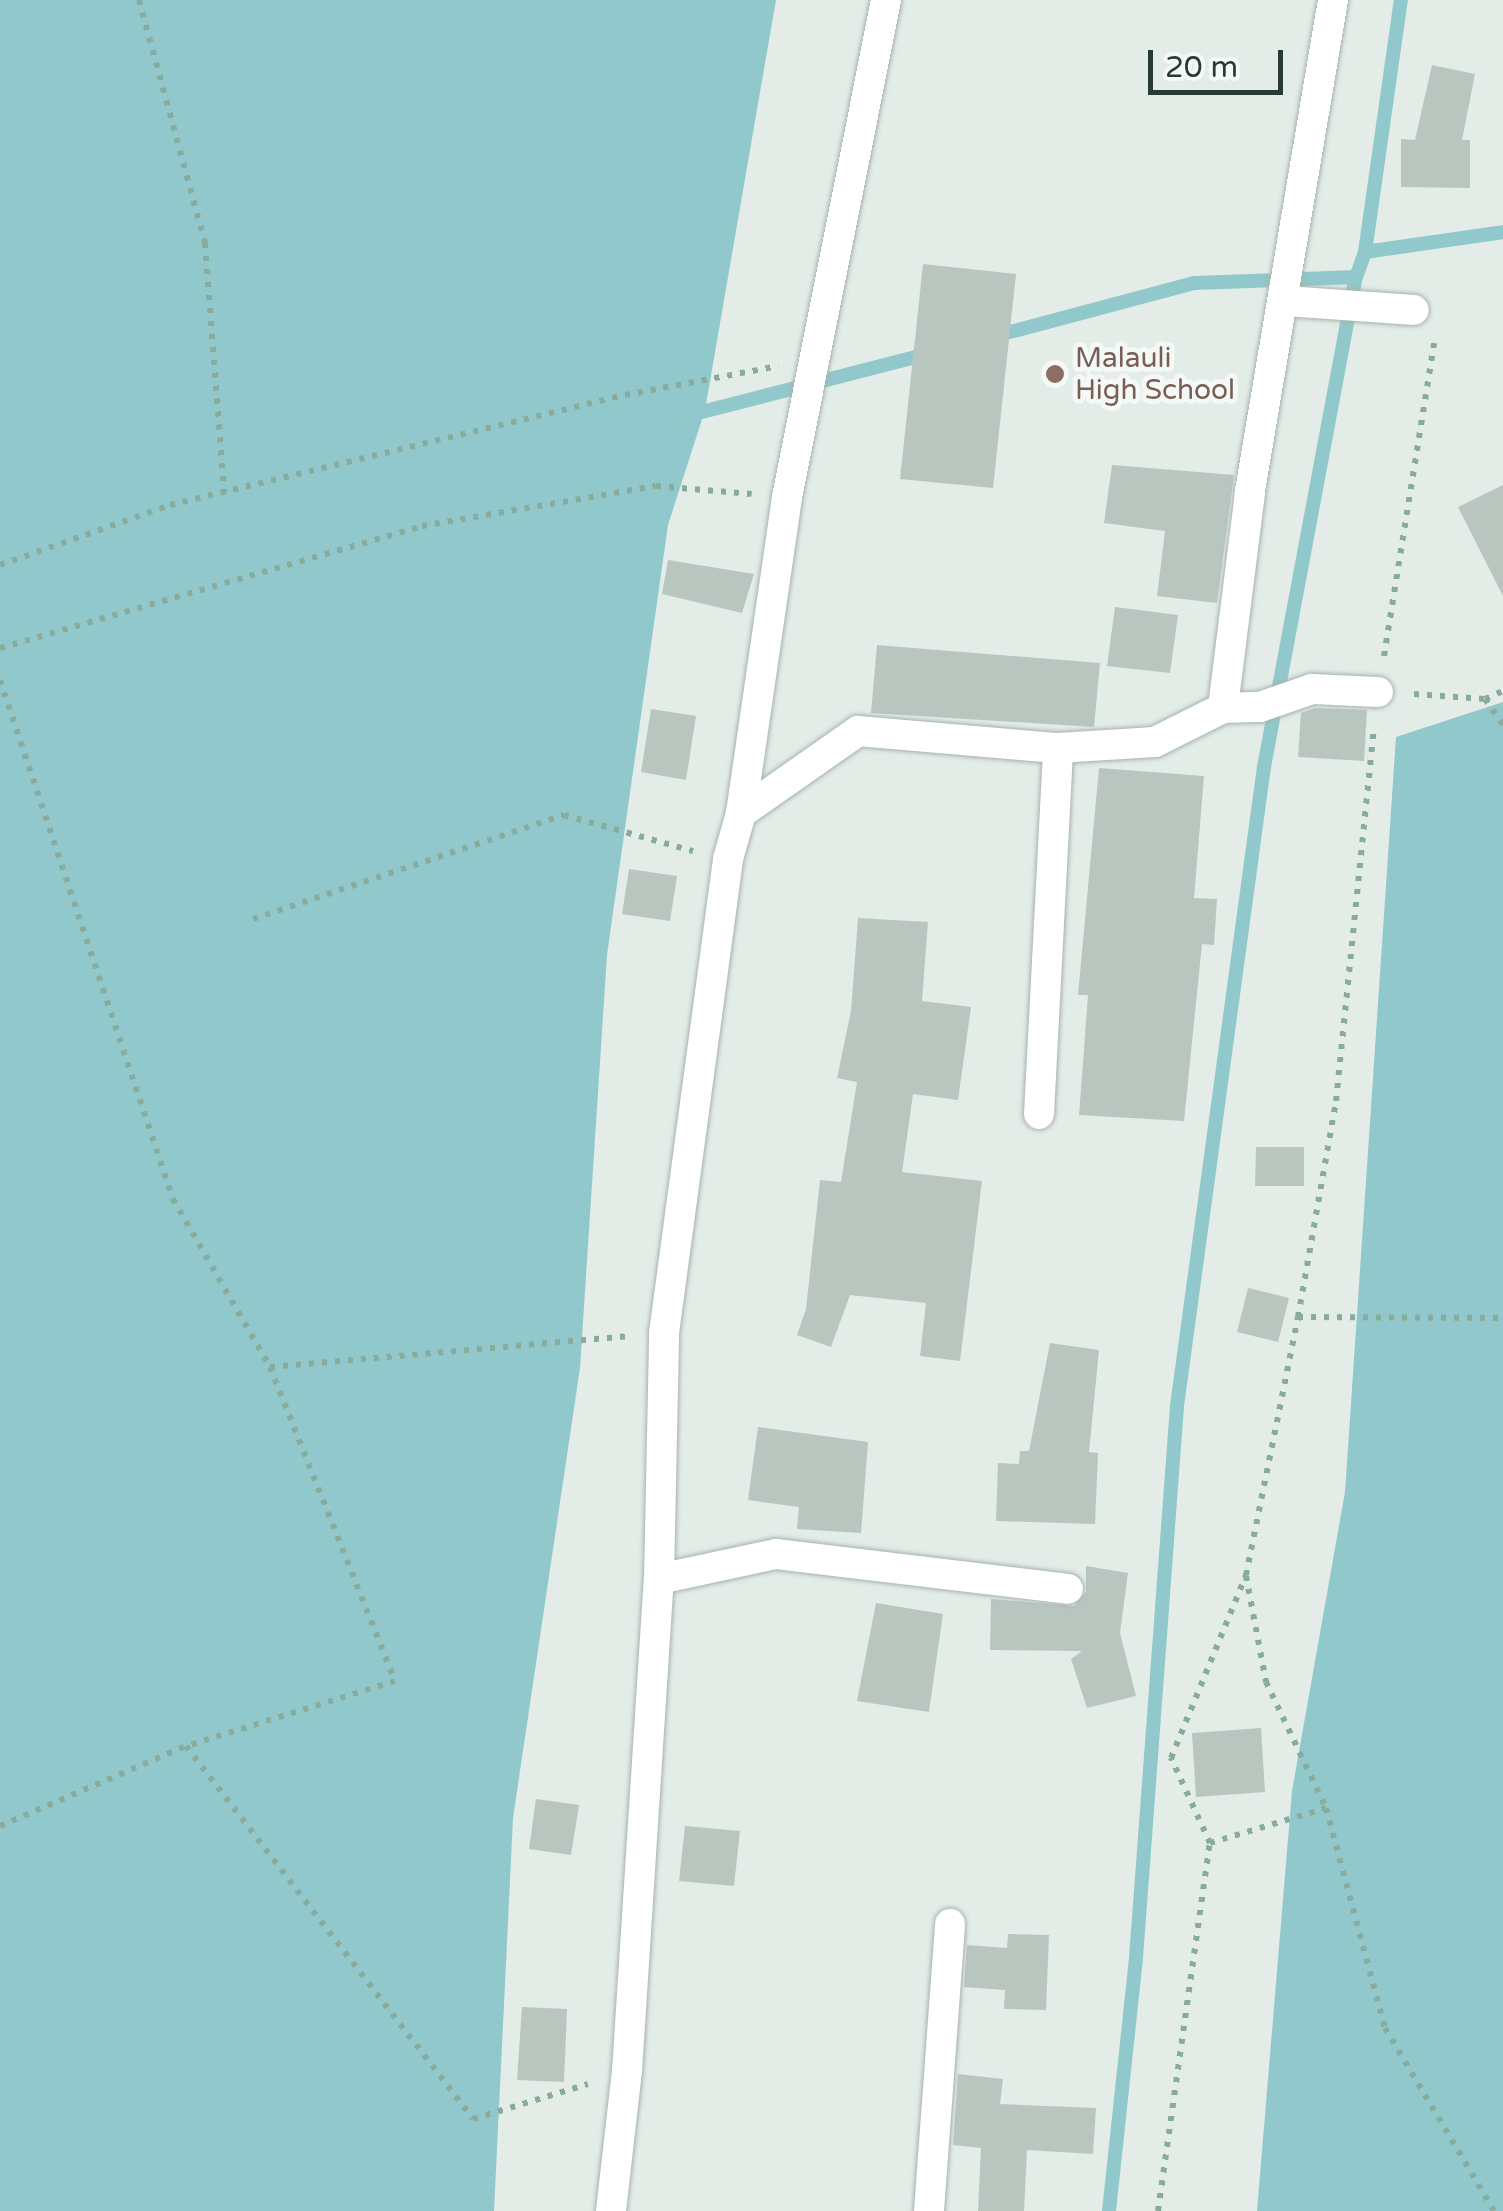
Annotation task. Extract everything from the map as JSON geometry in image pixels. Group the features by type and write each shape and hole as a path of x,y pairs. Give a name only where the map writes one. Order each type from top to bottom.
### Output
{"street":[{"path":"611,2211 627,2071 659,1579 664,1333 728,859 741,813 787,498 886,0"},
{"path":"1223,708 1247,512 1287,296 1333,0"},
{"path":"1287,296 1318,306 1414,310"},
{"path":"741,813 858,731 1058,748 1155,742 1223,708 1260,707 1312,689 1378,692"},
{"path":"1039,1114 1058,748"},
{"path":"659,1579 776,1554 1068,1589"},
{"path":"928,2211 950,1924"}],"path":[{"path":"139,0 204,243 224,492"},
{"path":"1158,2211 1210,1843 1171,1758 1246,1575 1336,1100 1378,692 1438,317 1414,310"},
{"path":"0,565 224,492 625,395 812,366"},
{"path":"0,648 422,526 656,486 787,498"},
{"path":"0,680 173,1199 270,1367 395,1681 186,1746 0,1826"},
{"path":"1378,692 1485,699 1503,691"},
{"path":"1485,699 1503,725"},
{"path":"253,919 564,815 728,859"},
{"path":"1298,1316 1503,1318"},
{"path":"270,1367 664,1333"},
{"path":"1246,1575 1266,1682 1326,1808 1384,2028 1494,2211"},
{"path":"186,1746 473,2119 627,2071"},
{"path":"1210,1843 1326,1808"}],"water":[{"path":"0,0 776,0 705,410 668,525 607,955 580,1368 513,1818 494,2211 0,2211"},
{"path":"1503,702 1503,2211 1257,2211 1292,1791 1345,1492 1396,737"}],"building":[{"path":"1432,65 1475,74 1462,140 1470,140 1470,188 1401,187 1401,139 1415,140"},
{"path":"923,264 1016,274 993,488 900,479"},
{"path":"1112,465 1234,475 1217,603 1157,596 1165,531 1104,523"},
{"path":"1503,485 1503,596 1458,507"},
{"path":"668,560 754,574 742,613 662,594"},
{"path":"1115,607 1178,615 1170,673 1107,666"},
{"path":"877,645 1100,663 1094,727 871,713"},
{"path":"1315,708 1367,710 1364,761 1298,757 1301,713"},
{"path":"651,709 696,716 686,780 641,772"},
{"path":"1099,768 1204,776 1194,898 1217,899 1214,945 1202,944 1184,1121 1079,1115 1088,995 1078,995"},
{"path":"629,869 677,876 670,921 622,914"},
{"path":"858,918 928,922 922,1001 971,1007 958,1100 913,1094 902,1172 982,1181 960,1361 920,1356 926,1303 850,1295 831,1347 797,1335 806,1309 820,1180 841,1182 857,1082 837,1078 851,1011"},
{"path":"1256,1147 1304,1147 1304,1186 1255,1186"},
{"path":"1248,1288 1289,1298 1278,1342 1237,1332"},
{"path":"1050,1343 1099,1350 1089,1452 1098,1453 1095,1524 996,1521 998,1463 1019,1464 1020,1451 1029,1451"},
{"path":"758,1427 868,1442 861,1533 797,1529 799,1507 748,1500"},
{"path":"1086,1566 1128,1573 1120,1633 1136,1696 1087,1708 1071,1659 1082,1651 990,1650 991,1599 1074,1606 1086,1592"},
{"path":"876,1603 943,1614 929,1712 857,1701"},
{"path":"1261,1728 1265,1792 1196,1797 1192,1733"},
{"path":"536,1799 579,1805 571,1855 529,1849"},
{"path":"685,1826 740,1831 734,1886 679,1881"},
{"path":"1008,1934 1049,1935 1046,2010 1004,2009 1005,1990 964,1987 967,1945 1007,1948"},
{"path":"522,2007 567,2009 564,2082 517,2080"},
{"path":"958,2074 1003,2079 1000,2104 1096,2108 1093,2154 1027,2150 1024,2211 978,2211 981,2148 953,2145"}],"waterway":[{"path":"1365,252 1401,0"},
{"path":"995,336 1194,283 1356,277 1365,252 1503,232"},
{"path":"1109,2211 1136,1958 1177,1406 1264,767 1356,277"},
{"path":"690,415 931,353"}],"place":[{"name":"Malauli High School","path":"1055,374"}]}
